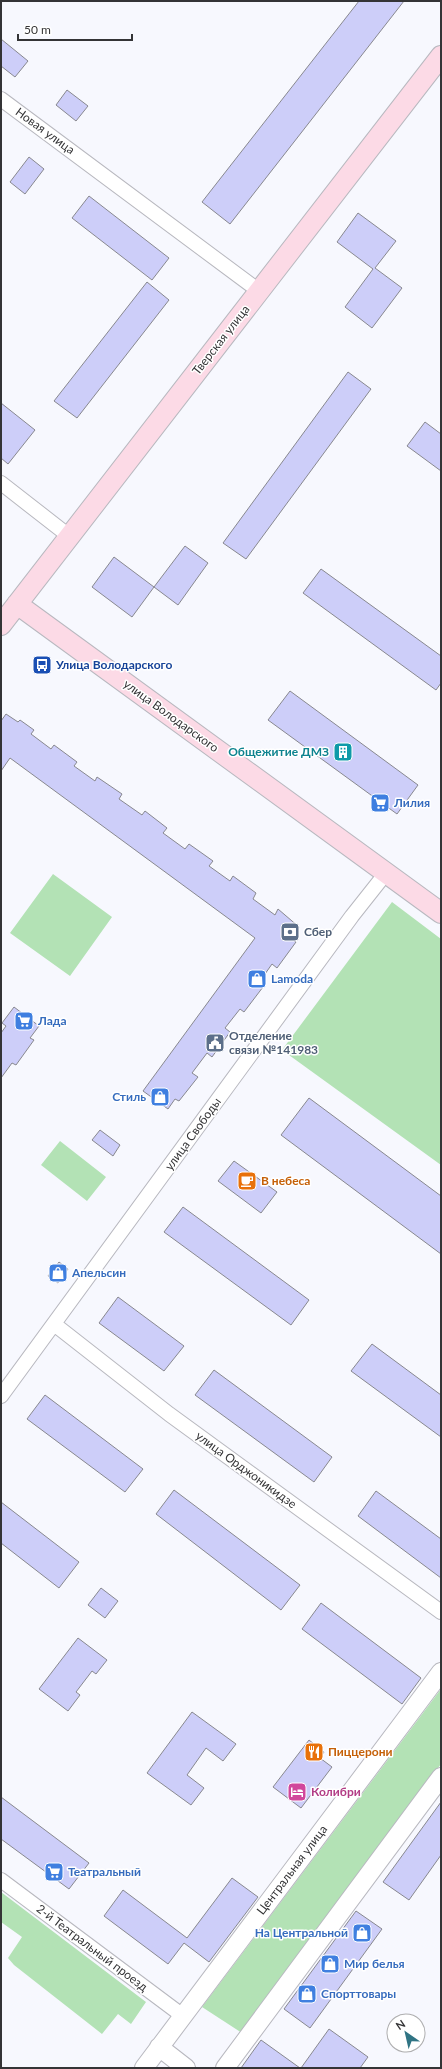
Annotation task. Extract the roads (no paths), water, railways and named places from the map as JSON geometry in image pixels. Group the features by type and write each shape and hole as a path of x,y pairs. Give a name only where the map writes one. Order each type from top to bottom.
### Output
{"main road":[{"name":"Тверская улица","path":"1,625 441,56"},
{"name":"улица Володарского","path":"17,604 441,913"}],"street":[{"name":"Новая улица","path":"1,99 259,292"},
{"path":"1,483 69,536"},
{"name":"улица Свободы","path":"1,1396 352,916 386,873"},
{"name":"улица Орджоникидзе","path":"54,1324 169,1414 441,1612"},
{"name":"Центральная улица","path":"144,2068 441,1672"},
{"path":"225,2068 441,1777"},
{"name":"2-й Театральный проезд","path":"1,1880 183,2016"},
{"path":"159,2048 186,2068"}],"place":[{"name":"Улица Володарского","path":"42,665"},
{"name":"Общежитие ДМЗ","path":"343,752"},
{"name":"Лилия","path":"380,803"},
{"name":"Сбер","path":"290,932"},
{"name":"Lamoda","path":"257,979"},
{"name":"Лада","path":"24,1021"},
{"name":"Отделение связи №141983","path":"215,1043"},
{"name":"Стиль","path":"160,1097"},
{"name":"В небеса","path":"247,1181"},
{"name":"Апельсин","path":"58,1273"},
{"name":"Пиццерони","path":"314,1752"},
{"name":"Колибри","path":"297,1792"},
{"name":"Театральный","path":"54,1872"},
{"name":"На Центральной","path":"362,1933"},
{"name":"Мир белья","path":"330,1964"},
{"name":"Спорттовары","path":"307,1994"}]}
